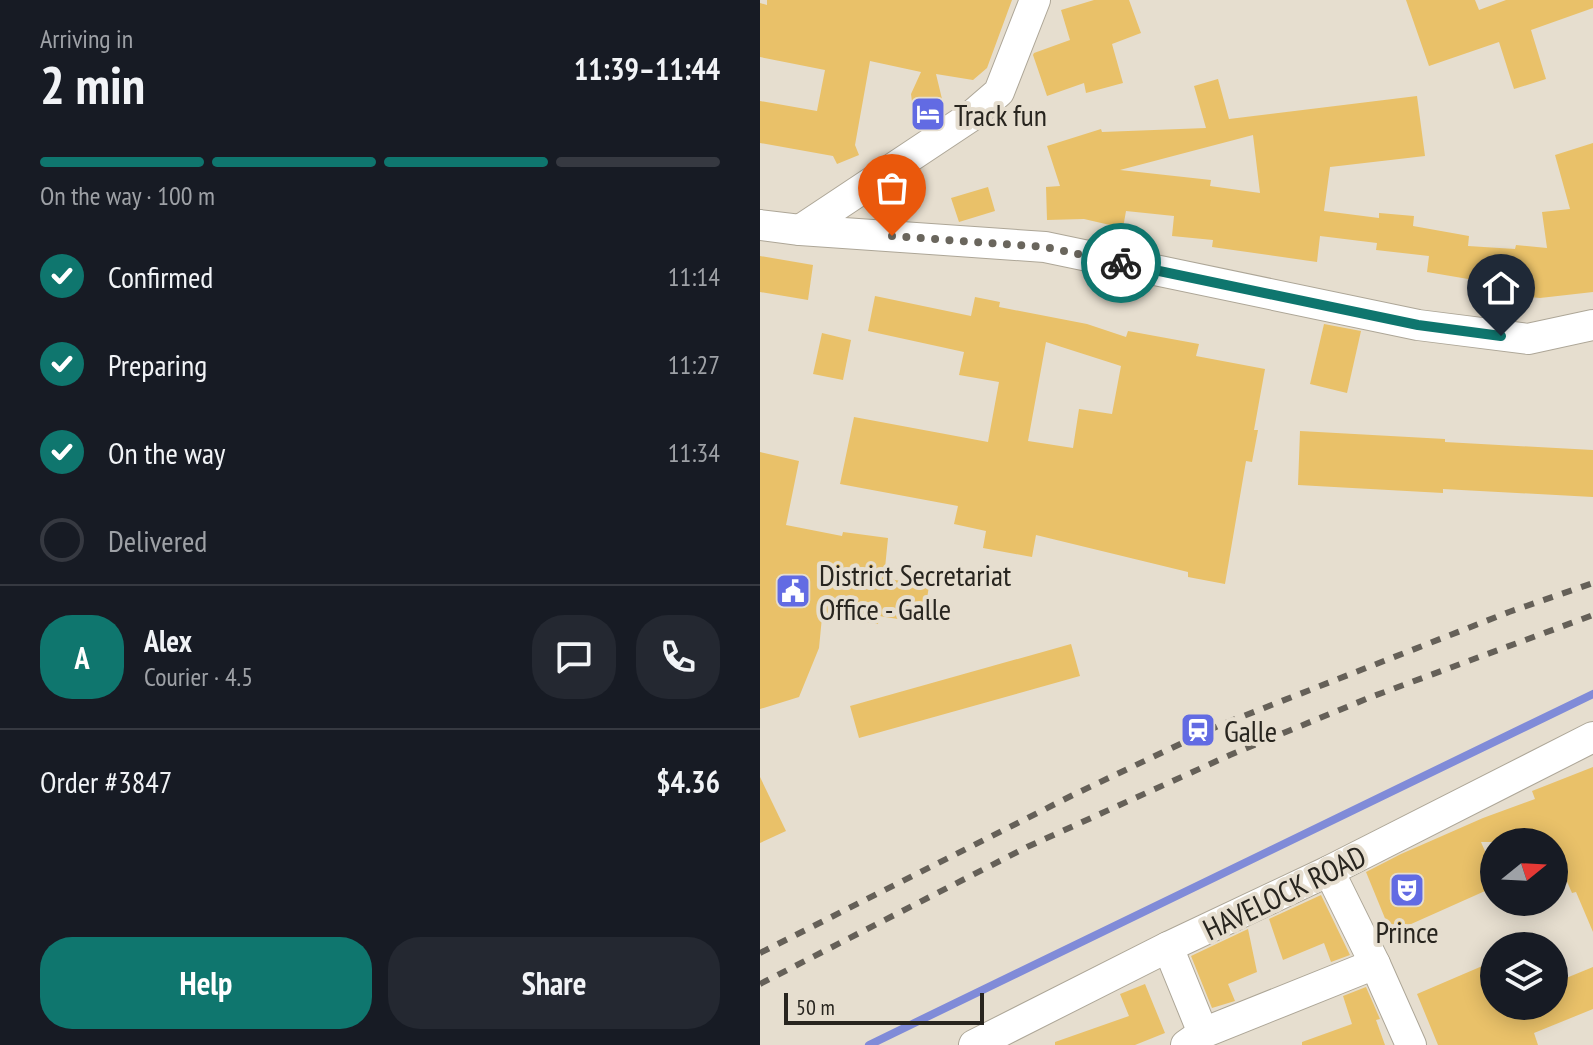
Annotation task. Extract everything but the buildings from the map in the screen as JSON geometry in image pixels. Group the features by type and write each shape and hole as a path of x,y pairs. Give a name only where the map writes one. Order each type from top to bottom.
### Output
{"street":[{"path":"800,230 970,117 999,92 1035,0"},
{"path":"760,225 1045,247 1418,325 1528,339 1593,325"},
{"name":"HAVELOCK ROAD","path":"983,1043 1168,947 1329,871 1593,737"},
{"path":"1329,871 1411,1045"},
{"path":"1168,947 1194,1039 1375,964"}],"waterway":[{"path":"869,1045 1593,694"}],"railway":[{"path":"760,953 1075,794 1218,726 1509,612 1593,583"},
{"path":"760,984 1027,847 1230,755 1371,697 1593,615"}],"way so far":[{"path":"892,236 1045,247 1121,263"}],"place":[{"name":"Track fun","path":"928,114"},
{"name":"District Secretariat Office - Galle","path":"793,591"},
{"name":"Galle","path":"1198,730"},
{"name":"Prince","path":"1407,890"}],"route":[{"path":"1121,263 1418,325 1501,336"}]}
